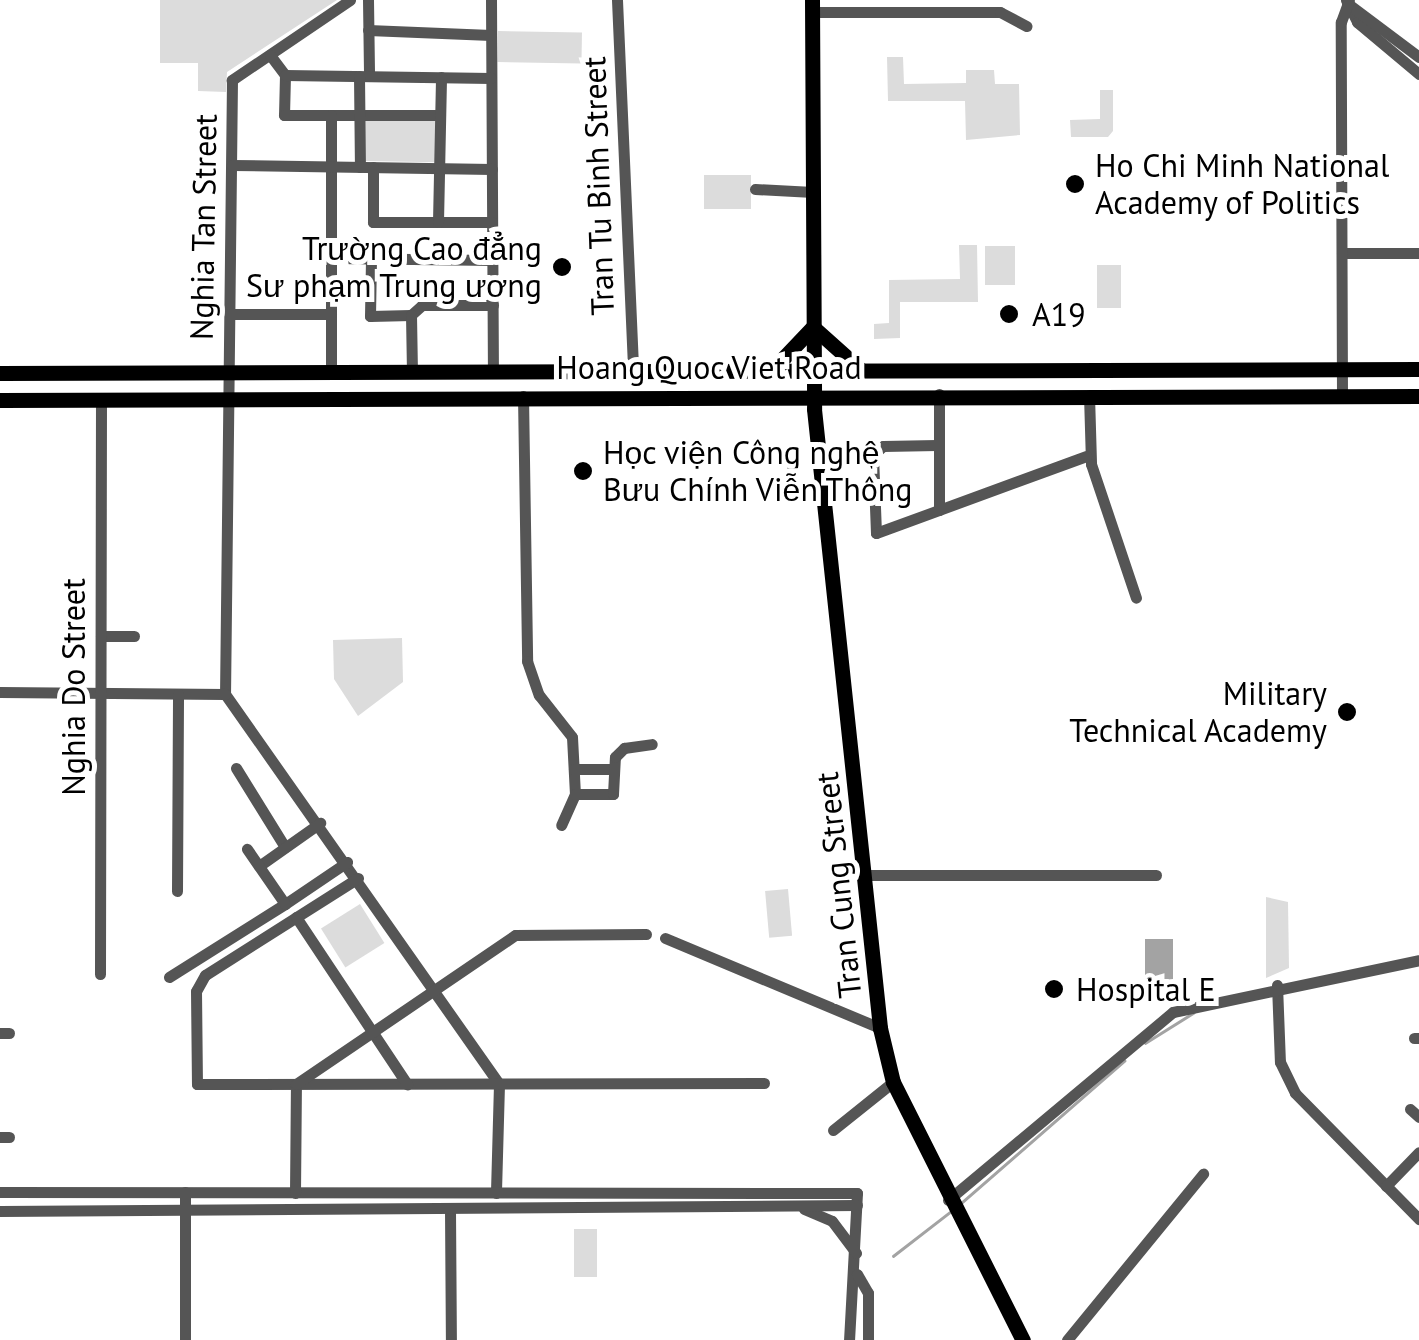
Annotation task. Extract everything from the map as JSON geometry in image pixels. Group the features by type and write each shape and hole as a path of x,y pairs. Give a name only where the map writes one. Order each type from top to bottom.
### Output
{"main road":[{"name":"Tran Cung Street","path":"812,6 813,393 867,875 880,1028 893,1082 950,1205 1023,1340"},
{"path":"772,370 812,328 860,369"},
{"name":"Hoang Quoc Viet Road","path":"0,373 1419,370"},
{"name":"Hoang Quoc Viet Road","path":"0,400 813,393 1419,396"}],"street":[{"name":"Nghia Tan Street","path":"225,694 232,80 350,0"},
{"path":"368,0 359,115 373,222 492,222"},
{"path":"491,0 493,370"},
{"name":"Tran Tu Binh Street","path":"618,0 633,370"},
{"path":"1345,1 1419,56"},
{"path":"1345,1 1357,22 1419,74"},
{"path":"1342,396 1341,22 1345,1"},
{"path":"812,6 1000,12 1026,26"},
{"path":"368,30 491,35"},
{"path":"270,55 284,75 284,115 440,115"},
{"path":"284,75 491,78"},
{"path":"438,222 441,77"},
{"path":"330,115 331,372"},
{"path":"232,164 492,169"},
{"path":"756,190 813,192"},
{"path":"1342,253 1419,253"},
{"path":"331,258 492,260"},
{"path":"370,259 370,316 410,315 422,304 493,305"},
{"path":"230,314 331,314"},
{"path":"410,315 412,371"},
{"path":"938,510 939,394"},
{"path":"1089,394 1091,464 1136,598"},
{"path":"523,396 526,643 543,702 572,737 575,794 561,825"},
{"name":"Nghia Do Street","path":"100,974 101,399"},
{"path":"937,445 883,446 873,454 876,533 1086,456"},
{"path":"101,636 134,636"},
{"path":"0,692 225,694 320,823 499,1084 496,1193"},
{"path":"177,891 178,694"},
{"path":"575,794 613,794 613,770 624,748 652,744"},
{"path":"236,768 285,847"},
{"path":"574,769 613,770"},
{"path":"259,866 320,823"},
{"path":"247,848 286,904"},
{"path":"169,977 347,862"},
{"path":"867,875 1156,875"},
{"path":"358,878 206,975 195,1014 196,1084 764,1084"},
{"path":"296,917 406,1084"},
{"path":"296,1084 515,935 532,930 646,934"},
{"path":"666,938 880,1028"},
{"path":"950,1205 1173,1012 1278,986 1419,960"},
{"path":"1278,986 1280,1062 1295,1093 1419,1219"},
{"path":"833,1130 893,1082"},
{"path":"295,1193 296,1084"},
{"path":"1386,1186 1419,1152"},
{"path":"1067,1340 1203,1174"},
{"path":"0,1192 496,1193 857,1199"},
{"path":"185,1192 185,1340"},
{"path":"0,1211 804,1209 857,1199"},
{"path":"849,1340 857,1274 857,1199"},
{"path":"804,1209 832,1221 857,1254"},
{"path":"450,1210 451,1340"},
{"path":"857,1274 868,1293 868,1340"}],"shaded area":[{"path":"160,0 337,0 227,72 226,92 198,91 198,63 160,63"},
{"path":"498,31 582,32 581,63 497,62"},
{"path":"887,57 903,57 904,84 966,83 966,70 994,70 995,84 1019,84 1020,135 966,140 965,101 888,101"},
{"path":"1100,90 1113,90 1113,131 1108,137 1071,137 1070,120 1100,119"},
{"path":"365,119 436,120 435,162 364,161"},
{"path":"704,175 751,175 751,209 704,209"},
{"path":"959,245 977,245 978,302 900,302 900,338 874,339 874,324 889,323 889,280 960,279"},
{"path":"985,246 1015,246 1015,285 985,285"},
{"path":"1097,265 1121,265 1121,308 1097,308"},
{"path":"402,638 403,682 358,716 334,679 333,640"},
{"path":"788,889 792,936 769,938 765,891"},
{"path":"1266,897 1288,902 1289,968 1266,978"},
{"path":"360,904 384,943 345,967 321,928"},
{"path":"1145,939 1173,939 1173,1000 1145,1000"},
{"path":"574,1229 597,1229 597,1277 574,1277"}],"waterway":[{"path":"1145,1043 1193,1013"},
{"path":"960,1204 1124,1061"},
{"path":"893,1256 950,1212"}],"place":[{"name":"Ho Chi Minh National Academy of Politics","path":"1075,184"},
{"name":"Trường Cao đẳng Sư phạm Trung ương","path":"562,267"},
{"name":"A19","path":"1009,314"},
{"name":"Học viện Công nghệ Bưu Chính Viễn Thông","path":"583,471"},
{"name":"Military Technical Academy","path":"1347,712"},
{"name":"Hospital E","path":"1054,989"}]}
